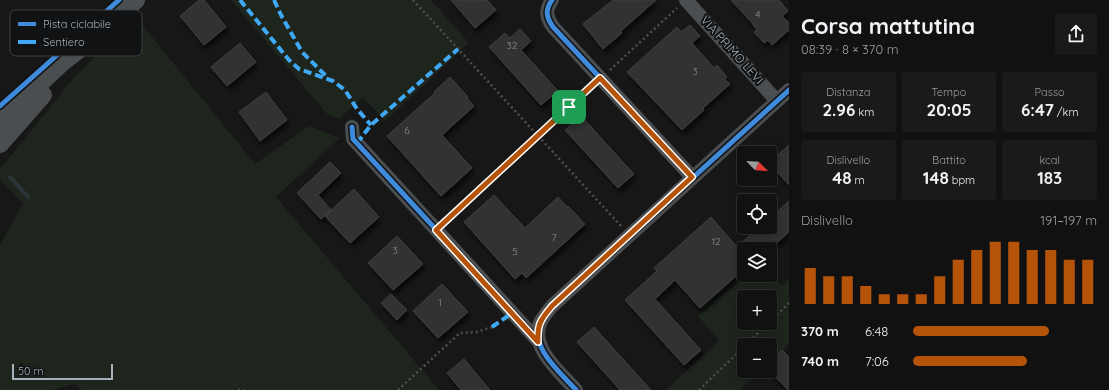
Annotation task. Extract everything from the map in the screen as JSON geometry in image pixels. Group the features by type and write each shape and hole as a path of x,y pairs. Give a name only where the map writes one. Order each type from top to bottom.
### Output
{"street":[{"path":"125,10 136,0"},
{"path":"552,0 547,11 547,17 550,22 692,177"},
{"name":"VIA PRIMO LEVI","path":"686,0 777,101"},
{"path":"0,123 16,106 70,56"},
{"path":"0,144 77,56"},
{"path":"538,342 540,322 552,306 789,90"},
{"path":"352,127 353,139 538,342 548,360 576,390"}],"path":[{"path":"413,0 629,236"},
{"path":"436,230 686,0"},
{"path":"777,314 789,303"},
{"path":"398,390 460,333 476,332 492,327"},
{"path":"753,338 761,330"},
{"path":"699,390 737,354"},
{"path":"238,390 244,390"}],"shaded area":[{"path":"231,0 431,0 469,43 385,121 363,97 339,119 327,114"},
{"path":"142,24 255,164 309,126 340,138 276,197 439,390 82,390 75,384 53,390 0,390 0,245 23,203 0,180 0,169 76,75 96,56 142,56"},
{"path":"789,279 789,344 777,355 777,338 737,338 737,378 753,378 740,390 666,390 719,341 698,316 739,282 777,281 782,286"}],"building":[{"path":"199,0 204,0 226,27 204,45 180,16"},
{"path":"451,0 487,0 496,10 475,28"},
{"path":"613,0 656,0 603,49 583,24"},
{"path":"731,0 779,0 788,11 782,16 789,23 789,30 772,45 768,40 764,43 754,32 757,30 752,23"},
{"path":"690,25 700,36 692,43 714,68 717,65 727,77 725,79 730,84 703,108 704,110 682,130 627,72 677,27 681,32"},
{"path":"520,29 531,41 521,50 558,91 541,105 489,47 505,33 510,38"},
{"path":"240,43 256,62 227,86 211,67"},
{"path":"450,77 474,106 442,135 472,168 441,196 387,136 435,93 434,92"},
{"path":"266,92 287,120 260,141 239,112"},
{"path":"581,116 634,174 618,188 565,130"},
{"path":"789,145 789,185 777,172 777,156"},
{"path":"330,162 341,173 318,195 331,210 321,219 297,193"},
{"path":"354,189 379,217 350,243 325,216"},
{"path":"494,195 525,228 558,197 585,224 526,278 522,273 515,279 464,222"},
{"path":"789,201 789,232 777,243 742,242 751,234 777,234 777,212"},
{"path":"711,217 737,247 737,275 700,308 675,280 655,299 701,350 684,365 625,300 657,271 654,268"},
{"path":"397,236 423,264 393,290 368,263"},
{"path":"442,284 468,312 438,338 413,311"},
{"path":"391,294 407,310 397,320 381,303"},
{"path":"594,327 651,390 620,390 577,342"},
{"path":"782,350 789,357 789,390 777,378 777,355"},
{"path":"464,359 490,390 461,390 447,373"}],"waterway":[{"path":"10,177 28,197"}],"marked path":[{"path":"240,0 289,60 299,69 333,81 345,90 357,109 371,125"},
{"path":"274,0 302,52 328,78"},
{"path":"357,143 371,125 458,49"},
{"path":"492,327 512,313"}],"cycle path":[{"path":"108,10 119,0"},
{"path":"552,0 548,7 547,14 553,27 692,177"},
{"path":"0,106 56,56"},
{"path":"576,390 555,368 542,350 538,331 541,321 545,315 552,306 789,90"},
{"path":"352,127 353,139 539,342"}],"route":[{"path":"600,78 692,177 552,306 540,322 538,342 436,230 569,107 600,78"}]}
